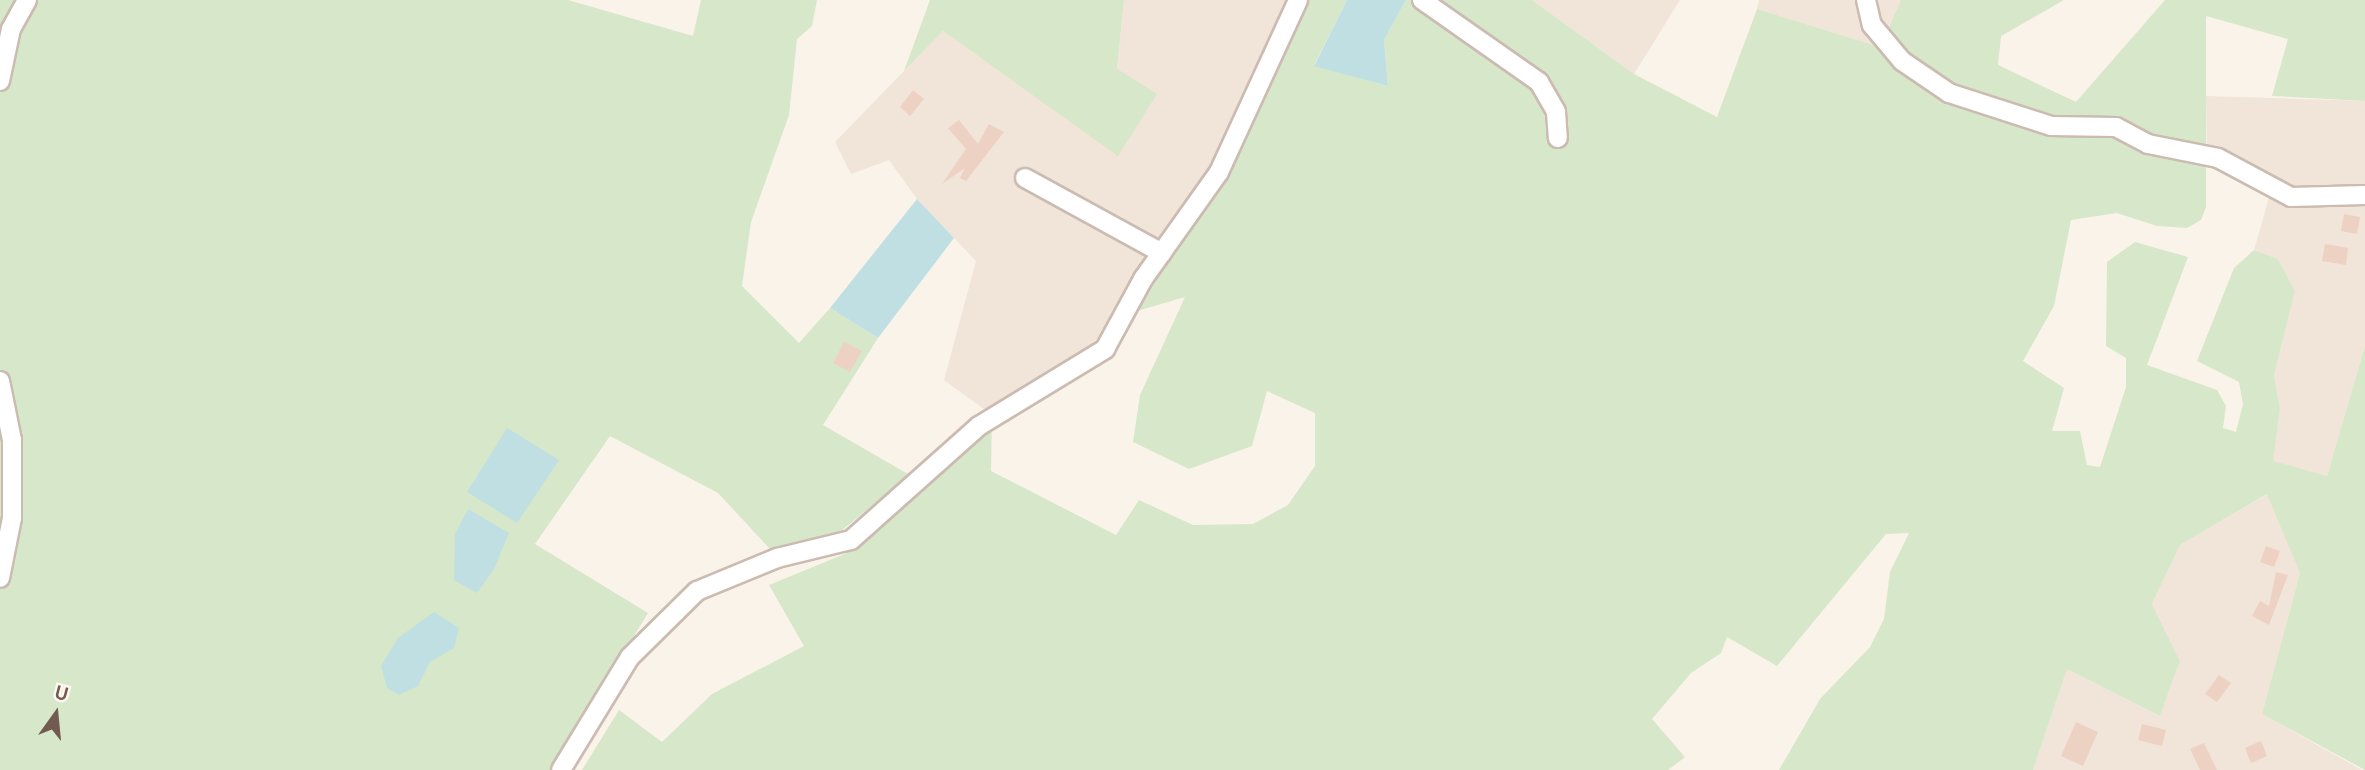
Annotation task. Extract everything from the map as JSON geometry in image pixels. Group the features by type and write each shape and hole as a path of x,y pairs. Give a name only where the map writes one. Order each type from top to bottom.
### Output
{"street":[{"path":"0,81 11,29 27,0"},
{"path":"561,770 630,657 697,591 777,558 851,540 979,426 1105,349 1162,253 1219,172 1298,0"},
{"path":"1422,0 1539,82 1556,113 1558,138"},
{"path":"1866,0 1872,25 1902,61 1949,93 2051,126 2116,127 2148,144 2218,158 2291,197 2365,195"},
{"path":"1025,178 1162,253"},
{"path":"0,381 12,440 12,518 0,578"}],"shaded area":[{"path":"1124,0 1300,0 1236,156 1120,316 1069,367 992,415 944,380 976,261 917,199 889,160 851,174 835,142 943,31 1118,155 1117,70"},
{"path":"1532,0 1680,0 1634,74"},
{"path":"1759,0 1901,0 1880,47 1757,9"},
{"path":"2206,96 2365,101 2365,346 2327,476 2272,462 2280,409 2274,375 2295,291 2278,259 2254,250 2270,194 2207,161"},
{"path":"2268,494 2300,573 2262,714 2362,770 2033,770 2067,669 2160,716 2180,661 2152,604 2180,545"}],"green space":[{"path":"0,0 568,0 693,36 701,0 817,0 812,26 797,39 789,115 751,222 742,286 799,343 830,308 878,338 823,425 908,474 992,415 991,471 1116,535 1139,500 1193,525 1253,524 1288,505 1315,466 1315,413 1267,391 1252,446 1189,469 1133,442 1140,395 1185,297 1120,316 1236,156 1300,0 1347,0 1314,65 1388,86 1384,40 1406,0 1532,0 1634,74 1717,117 1757,9 1880,47 1901,0 2064,0 2001,36 1998,65 2076,102 2165,0 2365,0 2365,101 2272,96 2288,39 2206,16 2206,207 2201,220 2187,228 2157,226 2117,213 2071,220 2054,306 2023,361 2064,388 2052,431 2080,431 2087,465 2100,467 2126,387 2126,358 2106,346 2107,262 2135,242 2188,257 2147,365 2217,390 2226,406 2223,428 2236,432 2243,404 2239,382 2197,361 2234,268 2254,250 2278,259 2295,291 2274,375 2280,409 2273,461 2327,476 2365,346 2365,770 2262,714 2300,573 2267,494 2180,545 2152,604 2180,661 2160,716 2067,669 2033,770 1779,770 1820,699 1870,647 1884,619 1890,572 1909,533 1886,534 1777,666 1727,637 1721,653 1691,673 1652,719 1685,757 1668,770 582,770 619,710 662,742 712,694 804,646 769,585 847,553 905,478 834,537 770,549 718,493 610,436 535,544 648,613 552,770 0,770"},
{"path":"930,0 1124,0 1117,69 1157,94 1118,156 943,31 904,71"}],"water":[{"path":"1347,0 1406,0 1384,40 1388,86 1314,66"},
{"path":"917,199 954,238 878,338 830,308"},
{"path":"507,428 559,460 517,523 467,492"},
{"path":"468,509 509,533 494,569 477,593 454,580 455,534"},
{"path":"434,612 459,628 454,648 430,662 418,686 399,695 387,688 381,666 398,638"}],"building":[{"path":"913,90 924,99 910,116 900,107"},
{"path":"959,120 978,144 989,124 1004,132 966,181 960,178 965,168 942,184 966,149 948,128"},
{"path":"2344,214 2360,217 2357,234 2341,231"},
{"path":"2325,244 2348,248 2346,265 2322,261"},
{"path":"844,342 862,351 850,372 833,363"},
{"path":"2266,546 2280,551 2274,567 2260,562"},
{"path":"2276,572 2288,575 2269,625 2252,616 2260,601 2269,606"},
{"path":"2219,675 2231,683 2217,702 2205,694"},
{"path":"2076,722 2098,732 2083,766 2061,756"},
{"path":"2142,724 2166,730 2162,746 2138,740"},
{"path":"2261,741 2267,756 2251,763 2245,748"},
{"path":"2204,743 2217,770 2200,770 2190,749"}]}
